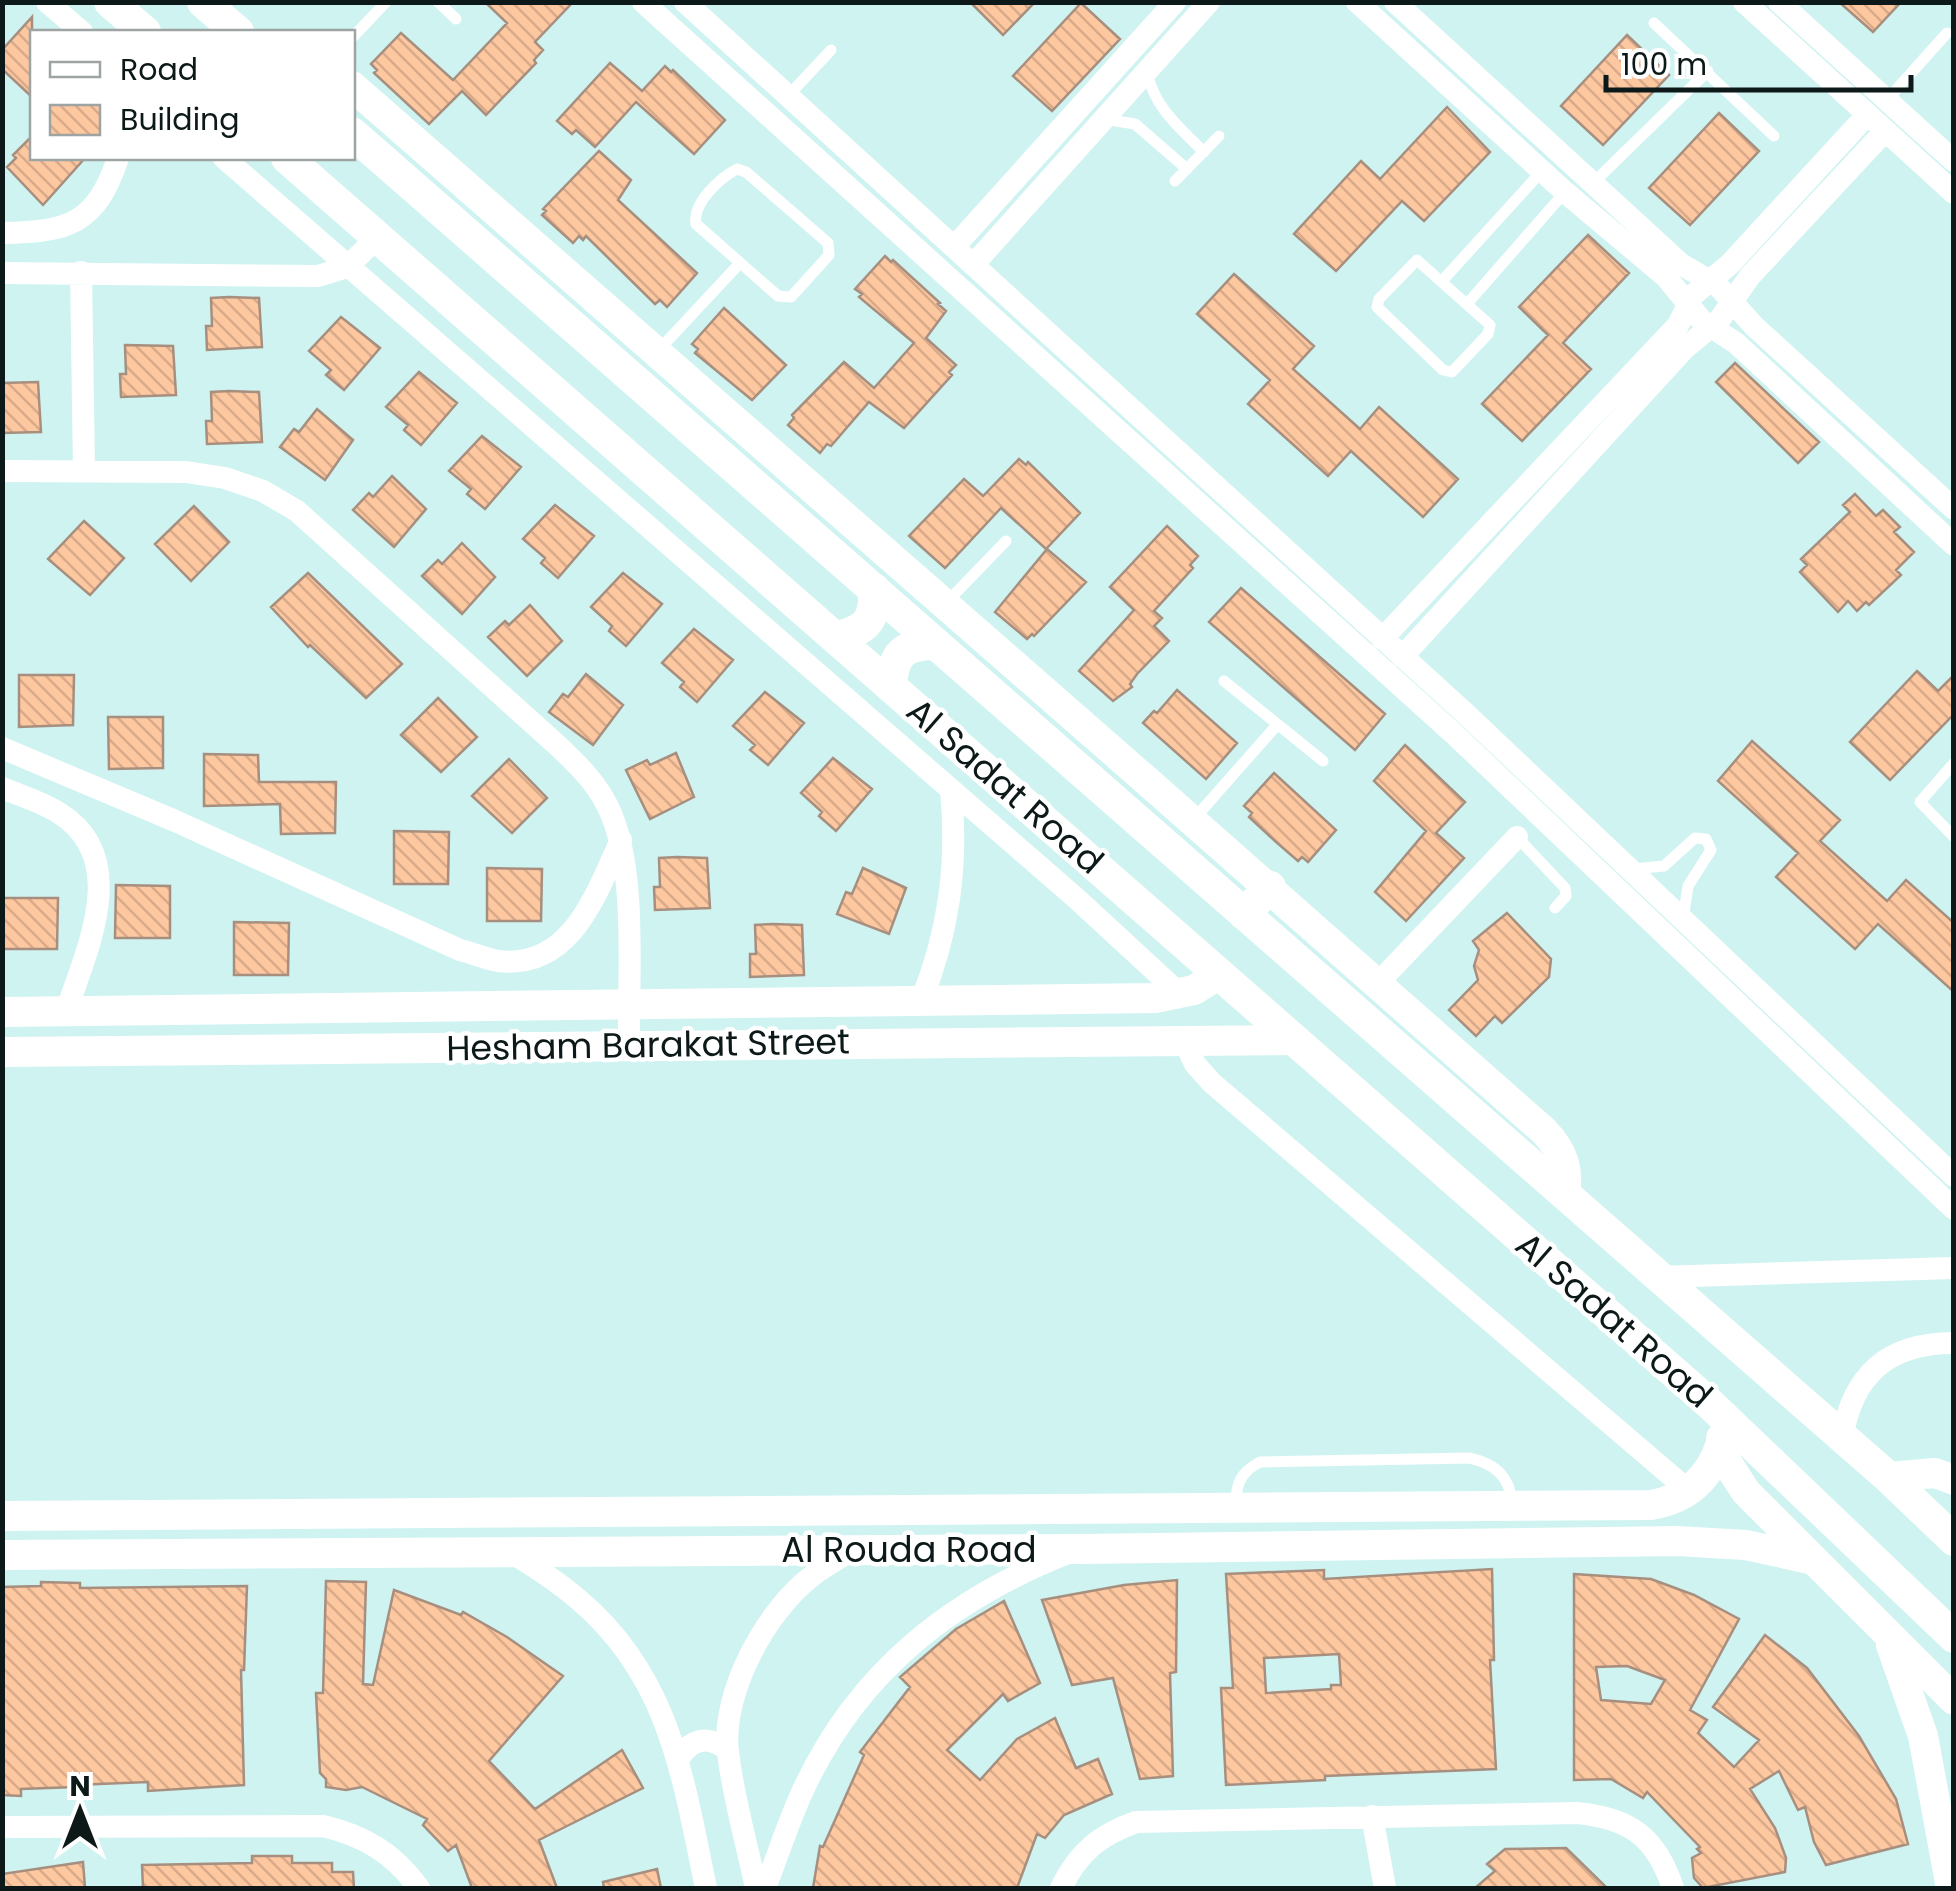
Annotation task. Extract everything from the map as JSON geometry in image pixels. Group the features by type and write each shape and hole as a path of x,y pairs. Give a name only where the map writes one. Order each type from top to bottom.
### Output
{"main road":[{"path":"110,2 142,30"},
{"name":"Al Sadat Road","path":"355,136 1888,1476 1954,1540"},
{"name":"Al Sadat Road","path":"289,160 1220,974 1954,1637"},
{"path":"834,636 852,634 867,624 875,607 874,589"},
{"path":"891,686 892,668 902,652 917,644 936,644"},
{"path":"1244,914 1270,887"}],"street":[{"path":"47,2 80,30"},
{"path":"644,2 1013,337 1630,869 1954,1176"},
{"path":"685,2 1031,318 1323,602 1382,639 1402,658 1460,724 1954,1209"},
{"path":"954,248 1174,2"},
{"path":"973,265 1210,2"},
{"path":"1357,2 1565,192 1666,277 1712,327 1736,343 1954,545"},
{"path":"1395,2 1681,264 1709,279 1734,301 1754,326 1954,509"},
{"path":"1744,2 1954,193"},
{"path":"1779,2 1954,161"},
{"path":"355,89 1194,820 1556,1144 1565,1160 1565,1196"},
{"path":"1382,639 1671,333 1709,279 1730,264 1868,115"},
{"path":"1402,658 1684,349 1712,327 1744,284 1885,131"},
{"path":"2,233 52,231 76,222 96,204 117,160"},
{"path":"226,160 1077,899 1181,995 1188,1016 1184,1040 1195,1064 1212,1083 1680,1497"},
{"path":"876,214 895,194"},
{"path":"52,231 52,273"},
{"path":"2,273 303,276 347,267 378,237"},
{"path":"81,272 84,471"},
{"path":"1013,337 1031,318"},
{"path":"2,471 186,472 225,478 262,491 296,511 585,772 607,804 621,840 626,870 628,1045"},
{"path":"2,748 174,820 460,950 500,961 536,958 569,938 590,908 621,840"},
{"path":"2,788 62,815 83,835 96,862 100,890 96,920 66,1012"},
{"path":"921,1001 949,910 954,843 951,790"},
{"path":"1378,983 1517,837"},
{"name":"Hesham Barakat Street","path":"2,1012 1155,998 1181,995 1220,974"},
{"name":"Hesham Barakat Street","path":"2,1052 1294,1040"},
{"path":"1659,1277 1954,1268"},
{"path":"1842,1438 1846,1411 1858,1386 1877,1366 1900,1351 1954,1343"},
{"path":"1677,1541 1686,1524 1679,1507 1680,1497 1705,1477 1722,1429"},
{"path":"1722,1429 1726,1461 1746,1492 1954,1700"},
{"path":"1888,1476 1934,1473 1954,1480"},
{"name":"Al Rouda Road","path":"2,1516 1512,1507 1651,1505 1680,1497"},
{"path":"1351,1508 1351,1546"},
{"path":"1418,1508 1418,1545"},
{"name":"Al Rouda Road","path":"2,1555 1080,1549 1677,1541 1746,1545 1814,1560"},
{"path":"764,1888 803,1789 834,1733 872,1682 917,1638 968,1600 1024,1570 1080,1549"},
{"path":"510,1550 579,1600 612,1632 639,1668 661,1708 679,1758 706,1888"},
{"path":"756,1888 728,1750 729,1710 760,1638 783,1606 810,1577 851,1550"},
{"path":"1886,1633 1945,1799 1951,1888"},
{"path":"679,1758 687,1746 701,1739 716,1741 728,1750"},
{"path":"1061,1888 1071,1866 1088,1846 1110,1831 1136,1822 1372,1816 1603,1816 1628,1825 1649,1841 1664,1863 1672,1888"},
{"path":"1372,1816 1384,1888"},
{"path":"4,1828 323,1826 353,1833 380,1848 404,1868 419,1888"}],"lane":[{"path":"355,35 386,2"},
{"path":"438,2 456,19"},
{"path":"1654,23 1774,136"},
{"path":"1887,100 1948,33"},
{"path":"788,96 831,50"},
{"path":"1594,182 1708,71"},
{"path":"1147,72 1164,112 1204,152"},
{"path":"1104,120 1135,124 1187,169"},
{"path":"1176,181 1220,136"},
{"path":"737,169 746,172 828,243 830,250 791,297 778,296 740,263 696,224 694,216 697,206 737,169"},
{"path":"1442,281 1542,171"},
{"path":"1466,304 1565,192"},
{"path":"1414,261 1420,261 1466,304 1491,328 1454,370 1446,371 1376,304 1414,261"},
{"path":"656,353 740,263"},
{"path":"944,605 1006,541"},
{"path":"1224,681 1323,761"},
{"path":"1194,820 1278,725"},
{"path":"1954,764 1920,802 1954,837"},
{"path":"1517,837 1564,888 1566,896 1555,908"},
{"path":"1630,869 1664,866 1695,838 1706,839 1711,850 1688,886 1683,920"},
{"path":"1236,1509 1236,1486 1260,1462 1469,1458 1496,1468 1506,1479 1512,1507"}],"building":[{"path":"485,2 573,2 535,42 543,50 534,60 536,63 486,115 462,91 429,124 374,73 377,70 371,64 401,33 453,80 507,23"},
{"path":"970,2 1035,2 1003,35"},
{"path":"1839,2 1901,2 1873,32"},
{"path":"1081,3 1120,39 1052,111 1013,76"},
{"path":"32,17 30,95 2,69 2,50"},
{"path":"1627,35 1669,75 1603,145 1561,106"},
{"path":"610,63 642,91 665,66 725,120 694,154 636,102 595,147 576,130 572,134 557,121"},
{"path":"1447,107 1490,152 1424,221 1402,201 1336,271 1294,234 1361,161 1380,179"},
{"path":"1719,113 1759,151 1690,225 1649,188"},
{"path":"30,138 30,160 83,160 43,205 7,167 16,158 13,155"},
{"path":"599,151 631,180 618,200 697,273 667,307 660,300 655,304 586,236 583,240 579,236 573,243 542,215 546,211 543,209"},
{"path":"1588,235 1629,273 1563,343 1591,369 1522,441 1482,404 1548,335 1519,307"},
{"path":"885,256 946,311 926,338 956,365 949,372 952,375 904,428 869,402 831,446 827,444 820,453 788,425 792,415 844,362 874,388 914,343 859,297 862,294 855,289"},
{"path":"1234,274 1314,346 1293,369 1360,429 1379,407 1458,479 1423,517 1351,451 1328,476 1248,404 1270,380 1197,314"},
{"path":"211,298 259,298 262,347 207,350 206,326 212,326"},
{"path":"724,308 786,365 752,400 695,353 698,349 692,344"},
{"path":"341,317 380,348 344,390 326,375 331,370 309,351"},
{"path":"125,345 173,346 176,395 121,397 120,374 126,374"},
{"path":"1735,363 1819,442 1798,463 1716,382"},
{"path":"419,372 457,403 421,445 404,430 408,425 386,407"},
{"path":"38,382 41,432 2,433 2,383"},
{"path":"211,392 259,392 262,442 207,444 206,421 212,421"},
{"path":"317,409 353,440 325,480 280,447 294,429 299,432"},
{"path":"482,436 521,467 485,509 467,494 471,489 449,471"},
{"path":"1019,459 1026,465 1028,462 1080,513 1046,549 1001,508 945,568 909,536 964,479 983,496"},
{"path":"392,476 426,509 394,547 353,510 369,493 373,497"},
{"path":"1855,494 1876,516 1883,510 1900,527 1894,532 1914,552 1896,570 1901,575 1869,605 1866,602 1857,611 1848,601 1838,612 1800,572 1807,565 1801,559 1850,512 1843,505"},
{"path":"555,505 594,536 558,578 541,563 545,558 523,539"},
{"path":"194,506 229,542 191,581 155,544"},
{"path":"84,521 124,558 90,595 48,559"},
{"path":"1167,526 1198,556 1190,565 1193,568 1154,611 1162,618 1154,626 1169,641 1137,674 1132,687 1113,701 1079,671 1134,610 1110,587"},
{"path":"462,543 495,577 462,614 422,576 438,560 442,564"},
{"path":"1047,549 1086,582 1027,639 995,612"},
{"path":"308,573 402,664 366,698 308,647 271,607"},
{"path":"623,573 662,604 626,646 591,607"},
{"path":"1241,588 1385,714 1355,750 1209,622"},
{"path":"530,605 562,641 527,676 488,637 505,621 509,625"},
{"path":"694,629 733,660 697,702 680,687 684,682 662,663"},
{"path":"1917,671 1938,691 1954,675 1954,714 1890,780 1850,742"},
{"path":"586,674 623,705 593,745 549,712 563,694 568,697"},
{"path":"19,675 74,675 73,725 19,727"},
{"path":"1177,690 1237,743 1206,779 1143,723"},
{"path":"765,692 804,723 768,765 750,750 755,745 733,726"},
{"path":"438,698 477,737 441,772 401,735"},
{"path":"108,717 163,717 163,768 109,769"},
{"path":"1752,741 1840,820 1820,841 1887,901 1906,880 1954,923 1954,992 1878,924 1855,949 1776,877 1798,853 1718,781"},
{"path":"1405,745 1465,802 1436,833 1464,858 1406,921 1375,892 1426,831 1374,781"},
{"path":"676,753 694,797 650,819 626,770"},
{"path":"204,754 258,755 259,782 336,782 335,833 281,834 280,804 204,806"},
{"path":"833,758 872,789 836,831 801,793"},
{"path":"509,759 547,798 512,833 472,796"},
{"path":"1274,773 1336,830 1308,862 1302,857 1298,861 1275,841 1249,817 1252,813 1244,806"},
{"path":"394,831 449,832 448,884 394,884"},
{"path":"659,858 707,858 710,908 655,910 654,887 660,887"},
{"path":"487,868 542,869 541,921 487,921"},
{"path":"863,868 906,888 889,934 837,914 846,892 852,894"},
{"path":"116,885 170,886 170,938 115,938"},
{"path":"3,898 58,898 57,949 3,949"},
{"path":"1507,913 1551,959 1549,977 1502,1023 1495,1016 1476,1036 1449,1010 1478,980 1474,966 1479,950 1473,941"},
{"path":"234,922 289,923 288,975 234,975"},
{"path":"755,925 802,925 804,975 750,977 750,954 756,954"},
{"path":"1492,1569 1494,1660 1490,1660 1496,1769 1325,1776 1325,1780 1226,1785 1221,1688 1233,1688 1226,1574 1324,1570 1324,1579","holes":["1339,1654 1341,1685 1266,1693 1264,1658"]},
{"path":"1574,1574 1651,1579 1694,1595 1739,1619 1690,1710 1707,1720 1698,1733 1734,1767 1759,1740 1713,1707 1765,1635 1807,1668 1859,1736 1896,1799 1908,1844 1826,1865 1814,1842 1805,1807 1798,1810 1779,1771 1750,1789 1775,1828 1786,1858 1785,1872 1703,1888 1694,1878 1692,1858 1701,1853 1697,1849 1700,1847 1647,1792 1643,1798 1611,1779 1574,1780","holes":["1627,1666 1665,1680 1651,1704 1601,1700 1596,1667"]},
{"path":"1177,1580 1176,1672 1170,1673 1173,1776 1140,1779 1113,1678 1072,1685 1042,1600"},
{"path":"326,1581 366,1582 363,1684 373,1685 394,1590 461,1615 463,1612 563,1676 489,1761 535,1809 622,1750 643,1788 539,1840 557,1888 472,1888 456,1845 448,1851 423,1825 427,1819 362,1787 326,1787 326,1779 320,1773 316,1693 323,1693"},
{"path":"41,1582 80,1583 80,1588 247,1586 241,1670 244,1785 148,1791 148,1782 75,1785 21,1789 21,1796 2,1795 2,1587 41,1586"},
{"path":"1004,1601 1040,1683 1008,1701 1003,1694 947,1750 980,1780 1017,1739 1055,1718 1076,1768 1098,1759 1112,1794 1064,1815 1045,1838 1037,1834 1017,1888 813,1888 820,1846 823,1847 864,1755 860,1752 910,1687 900,1677 956,1629"},
{"path":"1566,1848 1607,1888 1475,1888 1495,1871 1487,1864 1505,1849"},
{"path":"252,1856 292,1856 292,1863 332,1863 332,1872 353,1872 354,1888 143,1888 142,1865 252,1863"},
{"path":"83,1862 85,1888 2,1888 2,1874"},
{"path":"657,1869 661,1888 604,1888 603,1882"}]}
